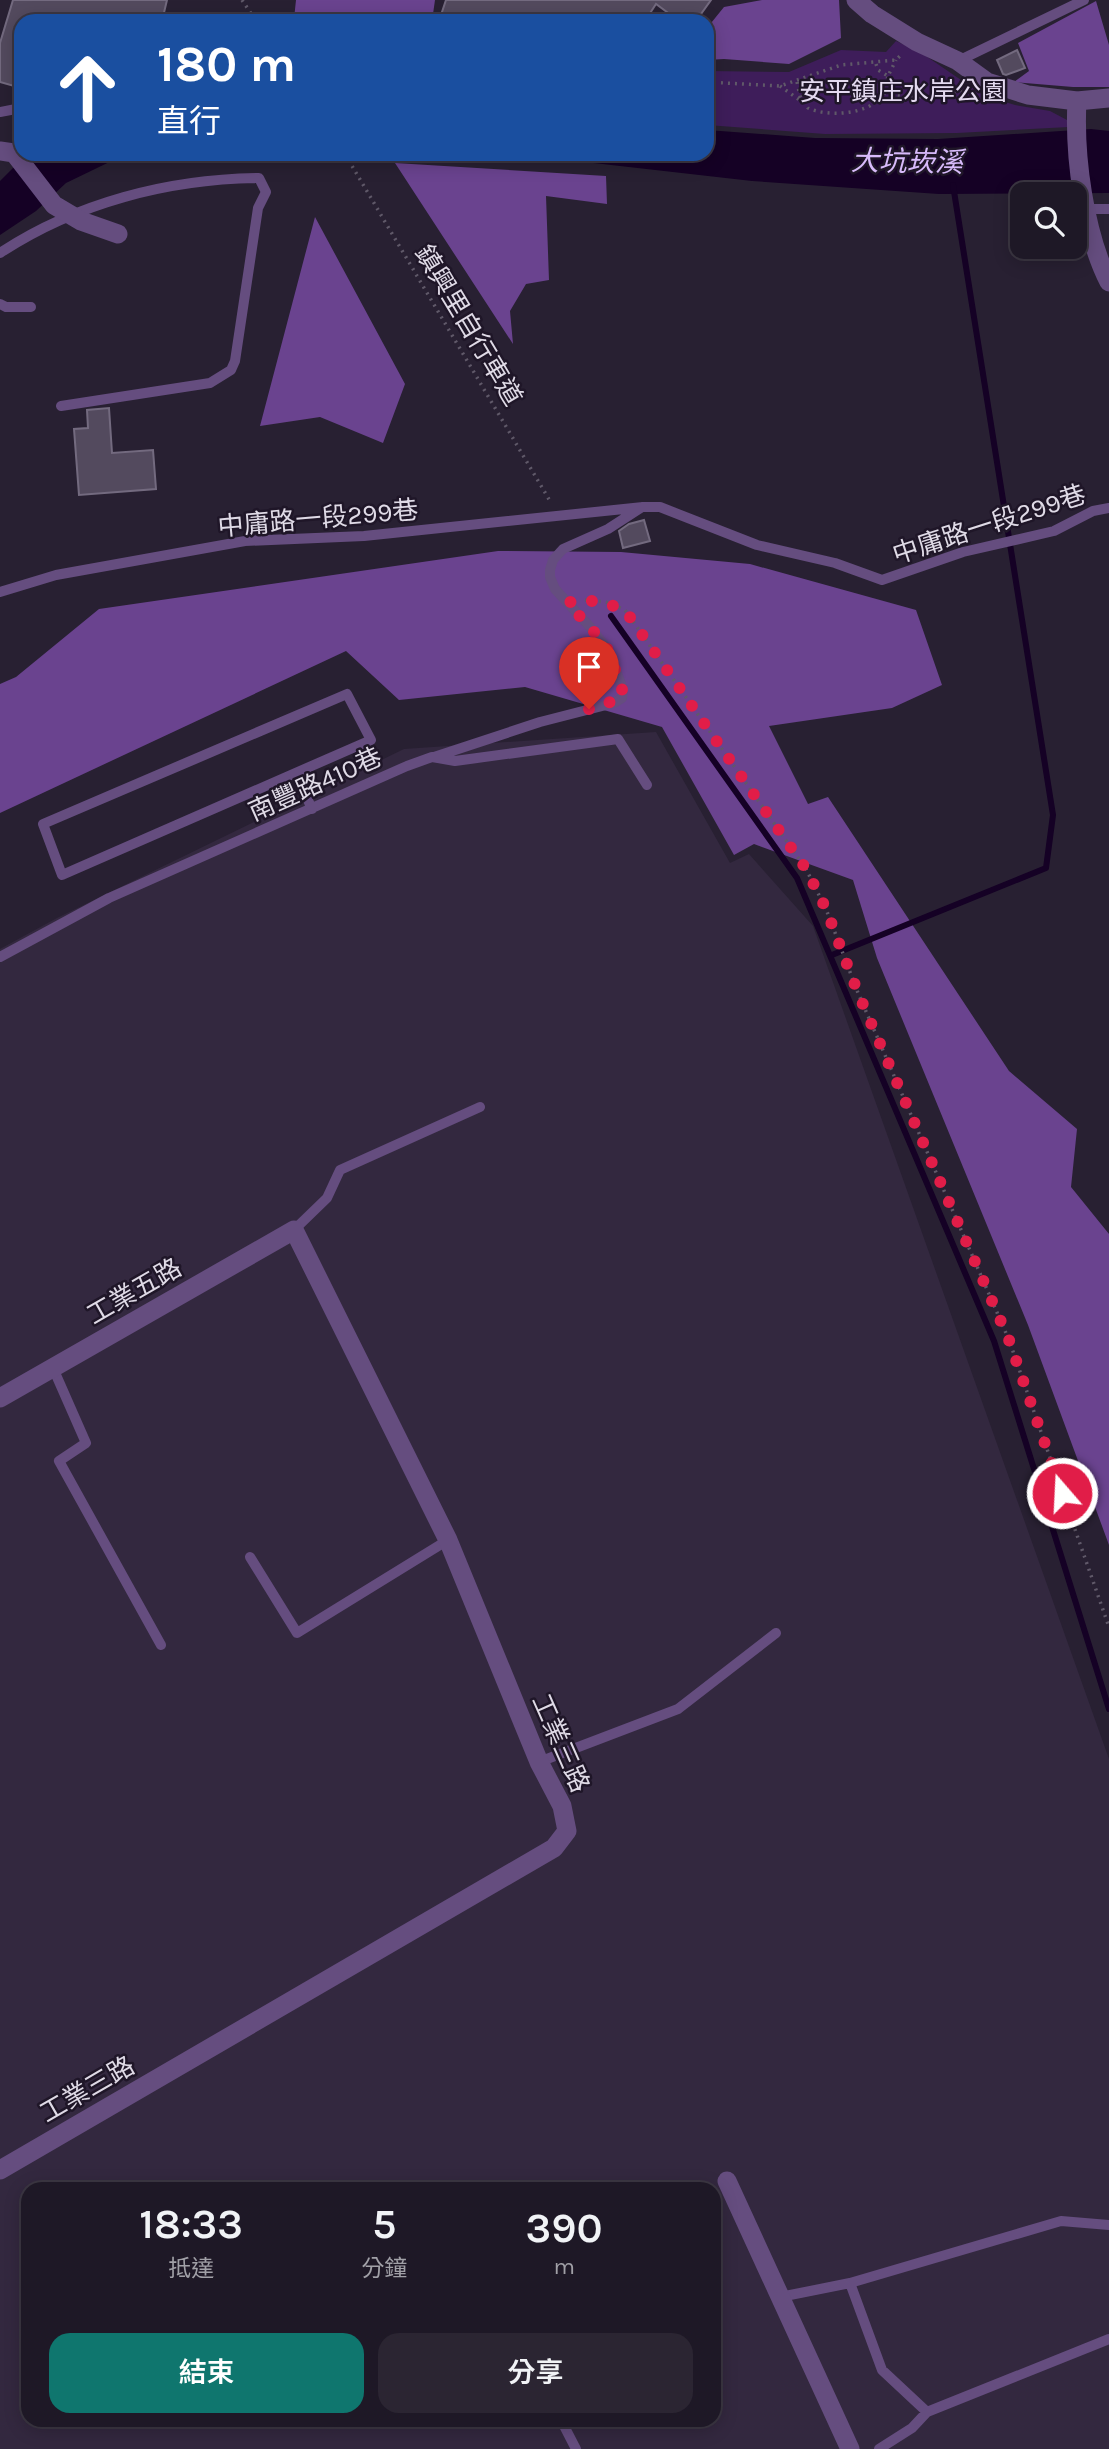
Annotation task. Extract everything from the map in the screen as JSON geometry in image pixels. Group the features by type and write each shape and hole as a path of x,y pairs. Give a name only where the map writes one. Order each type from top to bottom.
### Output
{"street":[{"path":"856,0 872,14 917,41 958,61 987,82 1028,94 1077,101 1109,98"},
{"path":"1077,101 1076,122 1082,182"},
{"path":"15,161 52,203 81,221 118,234"},
{"path":"1087,215 1102,269 1109,282"},
{"name":"工業五路","path":"0,1398 294,1230"},
{"name":"工業三路","path":"0,2170 554,1848 567,1831 562,1806 538,1762 448,1540 294,1230"},
{"path":"727,2180 849,2448"}],"lane":[{"path":"958,61 1084,0"},
{"path":"0,253 97,204 180,185 230,179 258,178 266,192 258,208 235,361 231,370 210,383 61,406"},
{"path":"1087,205 1109,209"},
{"path":"0,304 6,307 31,307"},
{"path":"432,757 465,744 614,703 622,698 622,689 608,650 555,589 550,577 553,560 563,549 608,529 643,507"},
{"name":"中庸路一段299巷","path":"0,592 56,575 245,541 364,536 643,507 660,507 757,545 835,563 882,580 954,555 1054,531 1093,511 1109,509"},
{"path":"346,694 371,740 296,774 62,875 43,824 346,694"},
{"name":"南豐路410巷","path":"0,957 109,898 407,765 432,757 454,761 618,739 647,785"},
{"path":"296,774 312,809"},
{"path":"294,1230 327,1198 340,1170 480,1107"},
{"path":"53,1368 86,1443 59,1461 161,1645"},
{"path":"250,1557 297,1633 448,1540"},
{"path":"538,1762 678,1709 776,1633"},
{"path":"780,2297 850,2283 1061,2221 1109,2225"},
{"path":"850,2283 882,2370 927,2412"},
{"path":"879,2449 912,2427 927,2412 1109,2339"},
{"path":"565,2427 576,2449"}],"path":[{"path":"780,86 812,110 848,112 871,106 884,93 896,60 917,41"},
{"path":"714,82 780,86 841,65 866,62 876,64 896,60"},
{"path":"876,64 878,70 888,76"},
{"path":"797,82 803,103"},
{"path":"884,93 897,96 946,96 987,82"},
{"name":"鎮興里自行車道","path":"350,161 560,517"},
{"path":"567,603 580,599 606,603 625,610 806,869 826,909 858,993 1009,1340 1109,1627"}],"shaded area":[{"path":"296,0 435,0 433,14 295,14"},
{"path":"762,0 839,0 841,38 789,64 714,60 714,19 724,7"},
{"path":"1096,1 1109,45 1109,87 1014,82 1029,71 1018,43"},
{"path":"395,163 606,176 607,204 546,196 549,280 526,284 510,311 513,344"},
{"path":"315,217 405,384 383,443 320,417 260,426"},
{"path":"498,551 621,552 750,564 916,610 942,685 892,708 769,726 808,804 828,797 1009,1071 1077,1129 1071,1187 1109,1234 1109,1545 1028,1325 877,958 853,880 754,844 734,855 662,727 525,687 399,700 346,651 0,813 0,684 16,677 99,609"},
{"path":"656,732 730,863 749,854 813,926 1109,1759 1109,2449 0,2449 0,949 57,918 404,749"}],"green space":[{"name":"安平鎮庄水岸公園","path":"896,41 920,52 983,95 1015,105 1050,111 1067,120 1069,127 957,133 825,134 714,126 714,71 789,72 841,50 886,52"}],"water":[{"name":"大坑崁溪","path":"1091,129 1109,131 1109,193 1087,193 1087,182 1010,182 1010,194 939,194 752,181 576,161 714,161 714,131 815,138 938,139"},
{"path":"20,161 112,161 66,183 36,211 0,235 0,181"}],"building":[{"path":"13,0 167,0 164,14 14,14 14,86 0,82 0,43"},
{"path":"446,0 711,0 701,14 670,14 656,4 650,14 441,14"},
{"path":"1017,50 1025,68 1003,74 997,60"},
{"path":"109,408 112,453 153,450 156,489 79,495 74,429 88,428 87,410"},
{"path":"644,520 650,541 623,548 619,531 629,524"}],"waterway":[{"name":"大坑崁溪","path":"832,955 1046,868 1053,815 953,185"},
{"path":"611,616 797,878 994,1341 1109,1709"}],"route":[{"path":"589,709 614,703 622,698 622,689 608,650 567,603 580,599 606,603 625,610 806,869 826,909 858,993 1009,1340 1062,1493"}]}
